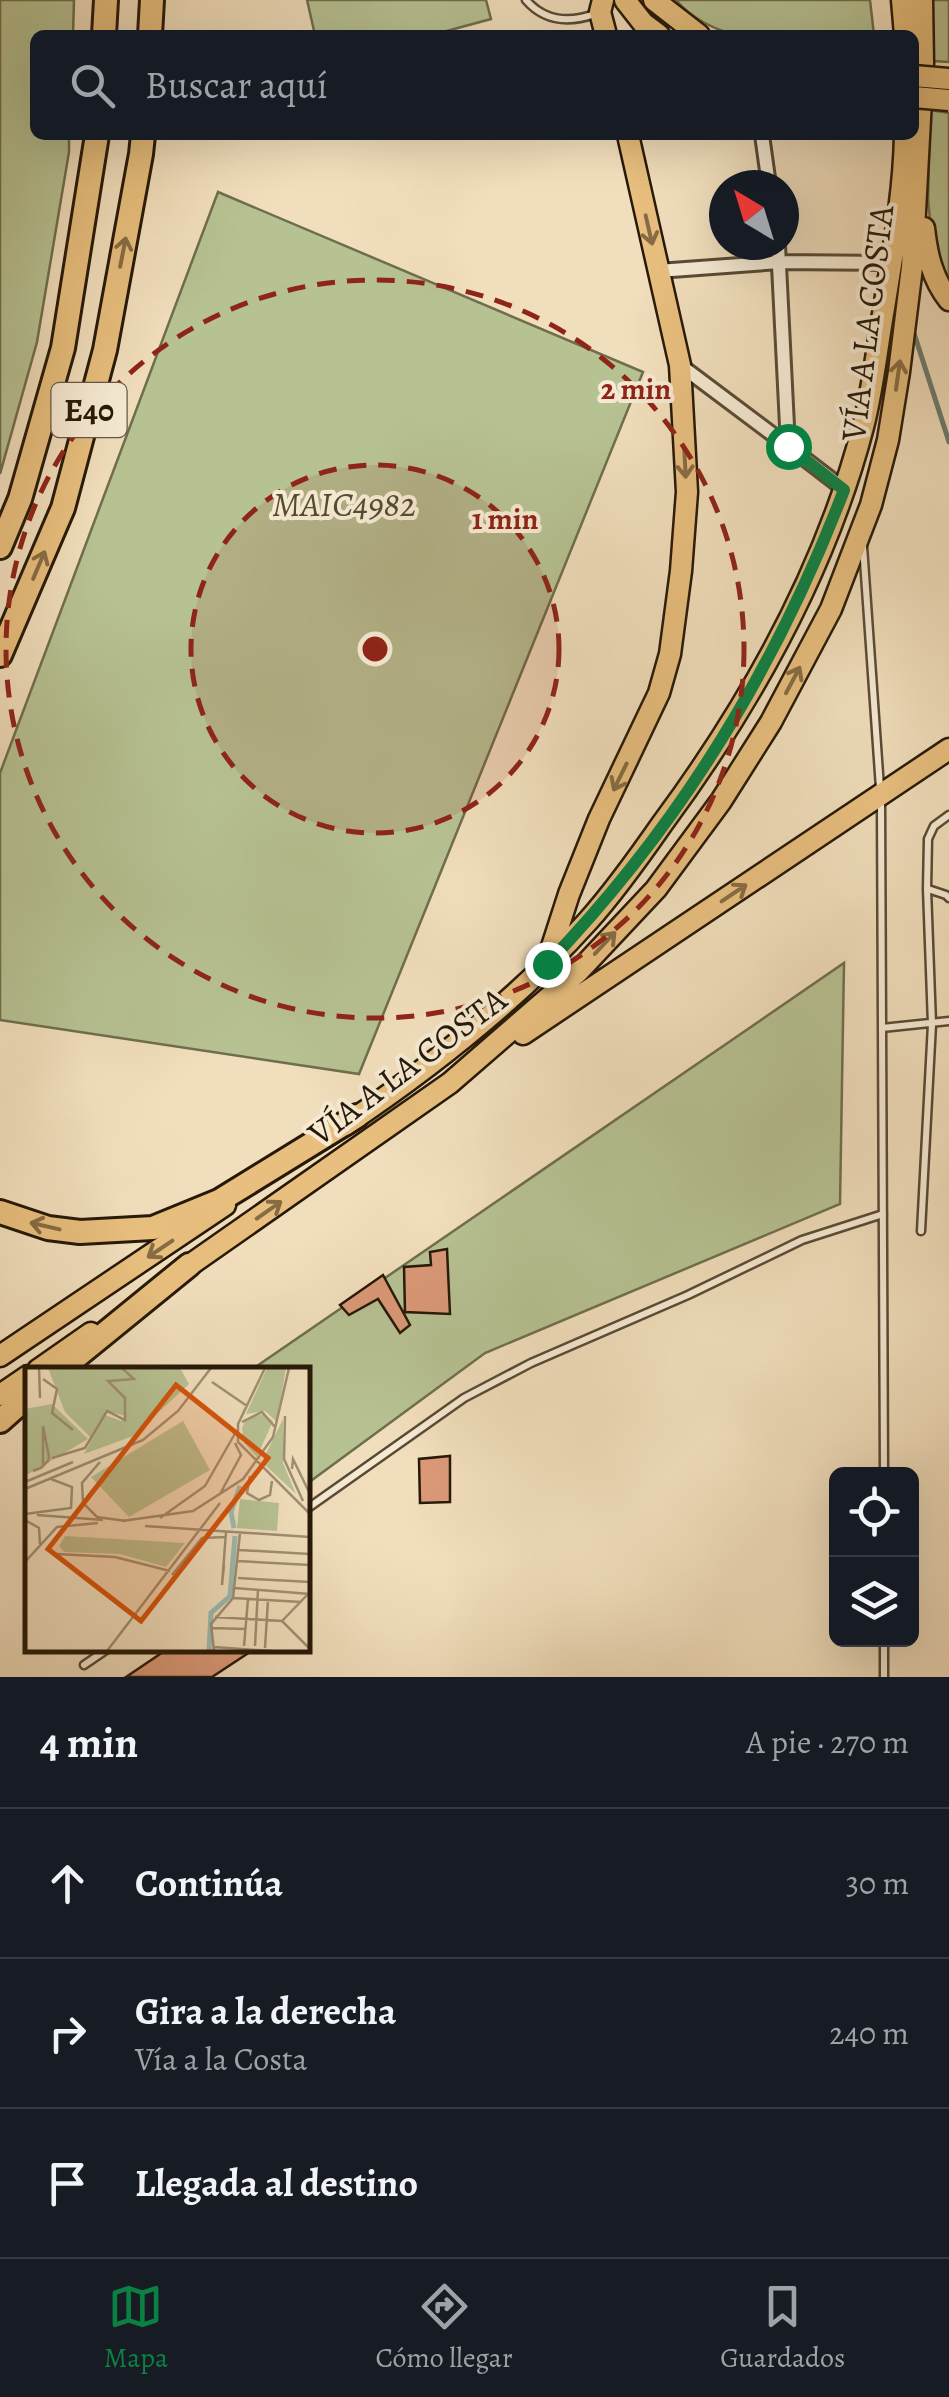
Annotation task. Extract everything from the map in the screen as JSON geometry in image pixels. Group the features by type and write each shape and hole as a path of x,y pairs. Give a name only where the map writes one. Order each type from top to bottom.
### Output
{"highway":[{"path":"104,30 106,0"},
{"path":"150,30 152,0"},
{"name":"E40","path":"0,547 20,499 63,348 95,140"},
{"name":"E40","path":"0,654 63,508 105,350 142,140"},
{"path":"0,1212 48,1228 80,1232 153,1228 219,1201 358,1116"},
{"path":"64,1367 189,1265"},
{"path":"0,1421 25,1399"}],"main road":[{"path":"625,0 652,30"},
{"path":"654,0 693,30"},
{"path":"902,0 905,30"},
{"name":"VÍA A LA COSTA","path":"42,1367 450,1084 578,972 656,889 721,801 771,722 831,609 871,505 888,440 912,267 919,166 922,0"},
{"path":"919,76 949,79"},
{"path":"919,97 949,100"},
{"path":"547,964 599,819 653,707 670,654 681,572 687,492 680,366 629,140"},
{"name":"VÍA A LA COSTA","path":"0,1356 441,1057 547,964 628,872 736,718 801,595 844,490 864,424 891,263 905,140"},
{"path":"919,166 927,256 949,300"},
{"path":"450,1084 949,749"},
{"path":"0,1396 25,1378"}],"street":[{"path":"763,140 767,170"},
{"path":"658,271 780,262 891,263"},
{"path":"780,262 788,446"},
{"path":"680,366 844,490"}],"lane":[{"path":"526,0 541,13 573,21 602,6"},
{"path":"862,530 881,795 884,1467"},
{"path":"921,1231 932,1024 928,839 934,826 949,815"},
{"path":"927,889 949,898"},
{"path":"882,1028 949,1021"},
{"path":"310,1507 464,1398 531,1362 688,1295 802,1240 883,1214"},
{"path":"884,1647 884,1677"},
{"path":"84,1665 103,1652"}],"green space":[{"path":"0,0 74,0 73,30 30,30 30,140 69,140 69,152 37,342 0,474"},
{"path":"307,0 486,0 491,19 450,30 314,30"},
{"path":"676,0 870,0 873,30 721,30"},
{"path":"928,0 949,0 949,62 933,61"},
{"path":"930,110 949,113 949,289 934,260 928,199"},
{"name":"MAIC4982","path":"218,192 643,372 359,1074 0,1020 0,773"},
{"path":"844,963 840,1204 485,1353 310,1482 310,1367 255,1367"}],"building":[{"path":"447,1249 450,1314 405,1312 404,1267 431,1265 430,1252"},
{"path":"383,1275 410,1325 400,1333 378,1299 349,1315 340,1305"},
{"path":"450,1456 450,1502 420,1503 419,1459"},
{"path":"163,1652 250,1652 212,1677 126,1677"}],"waterway":[{"path":"912,327 949,442"}],"route":[{"path":"547,964 628,872 698,776 736,718 801,595 844,490 788,446"}]}
